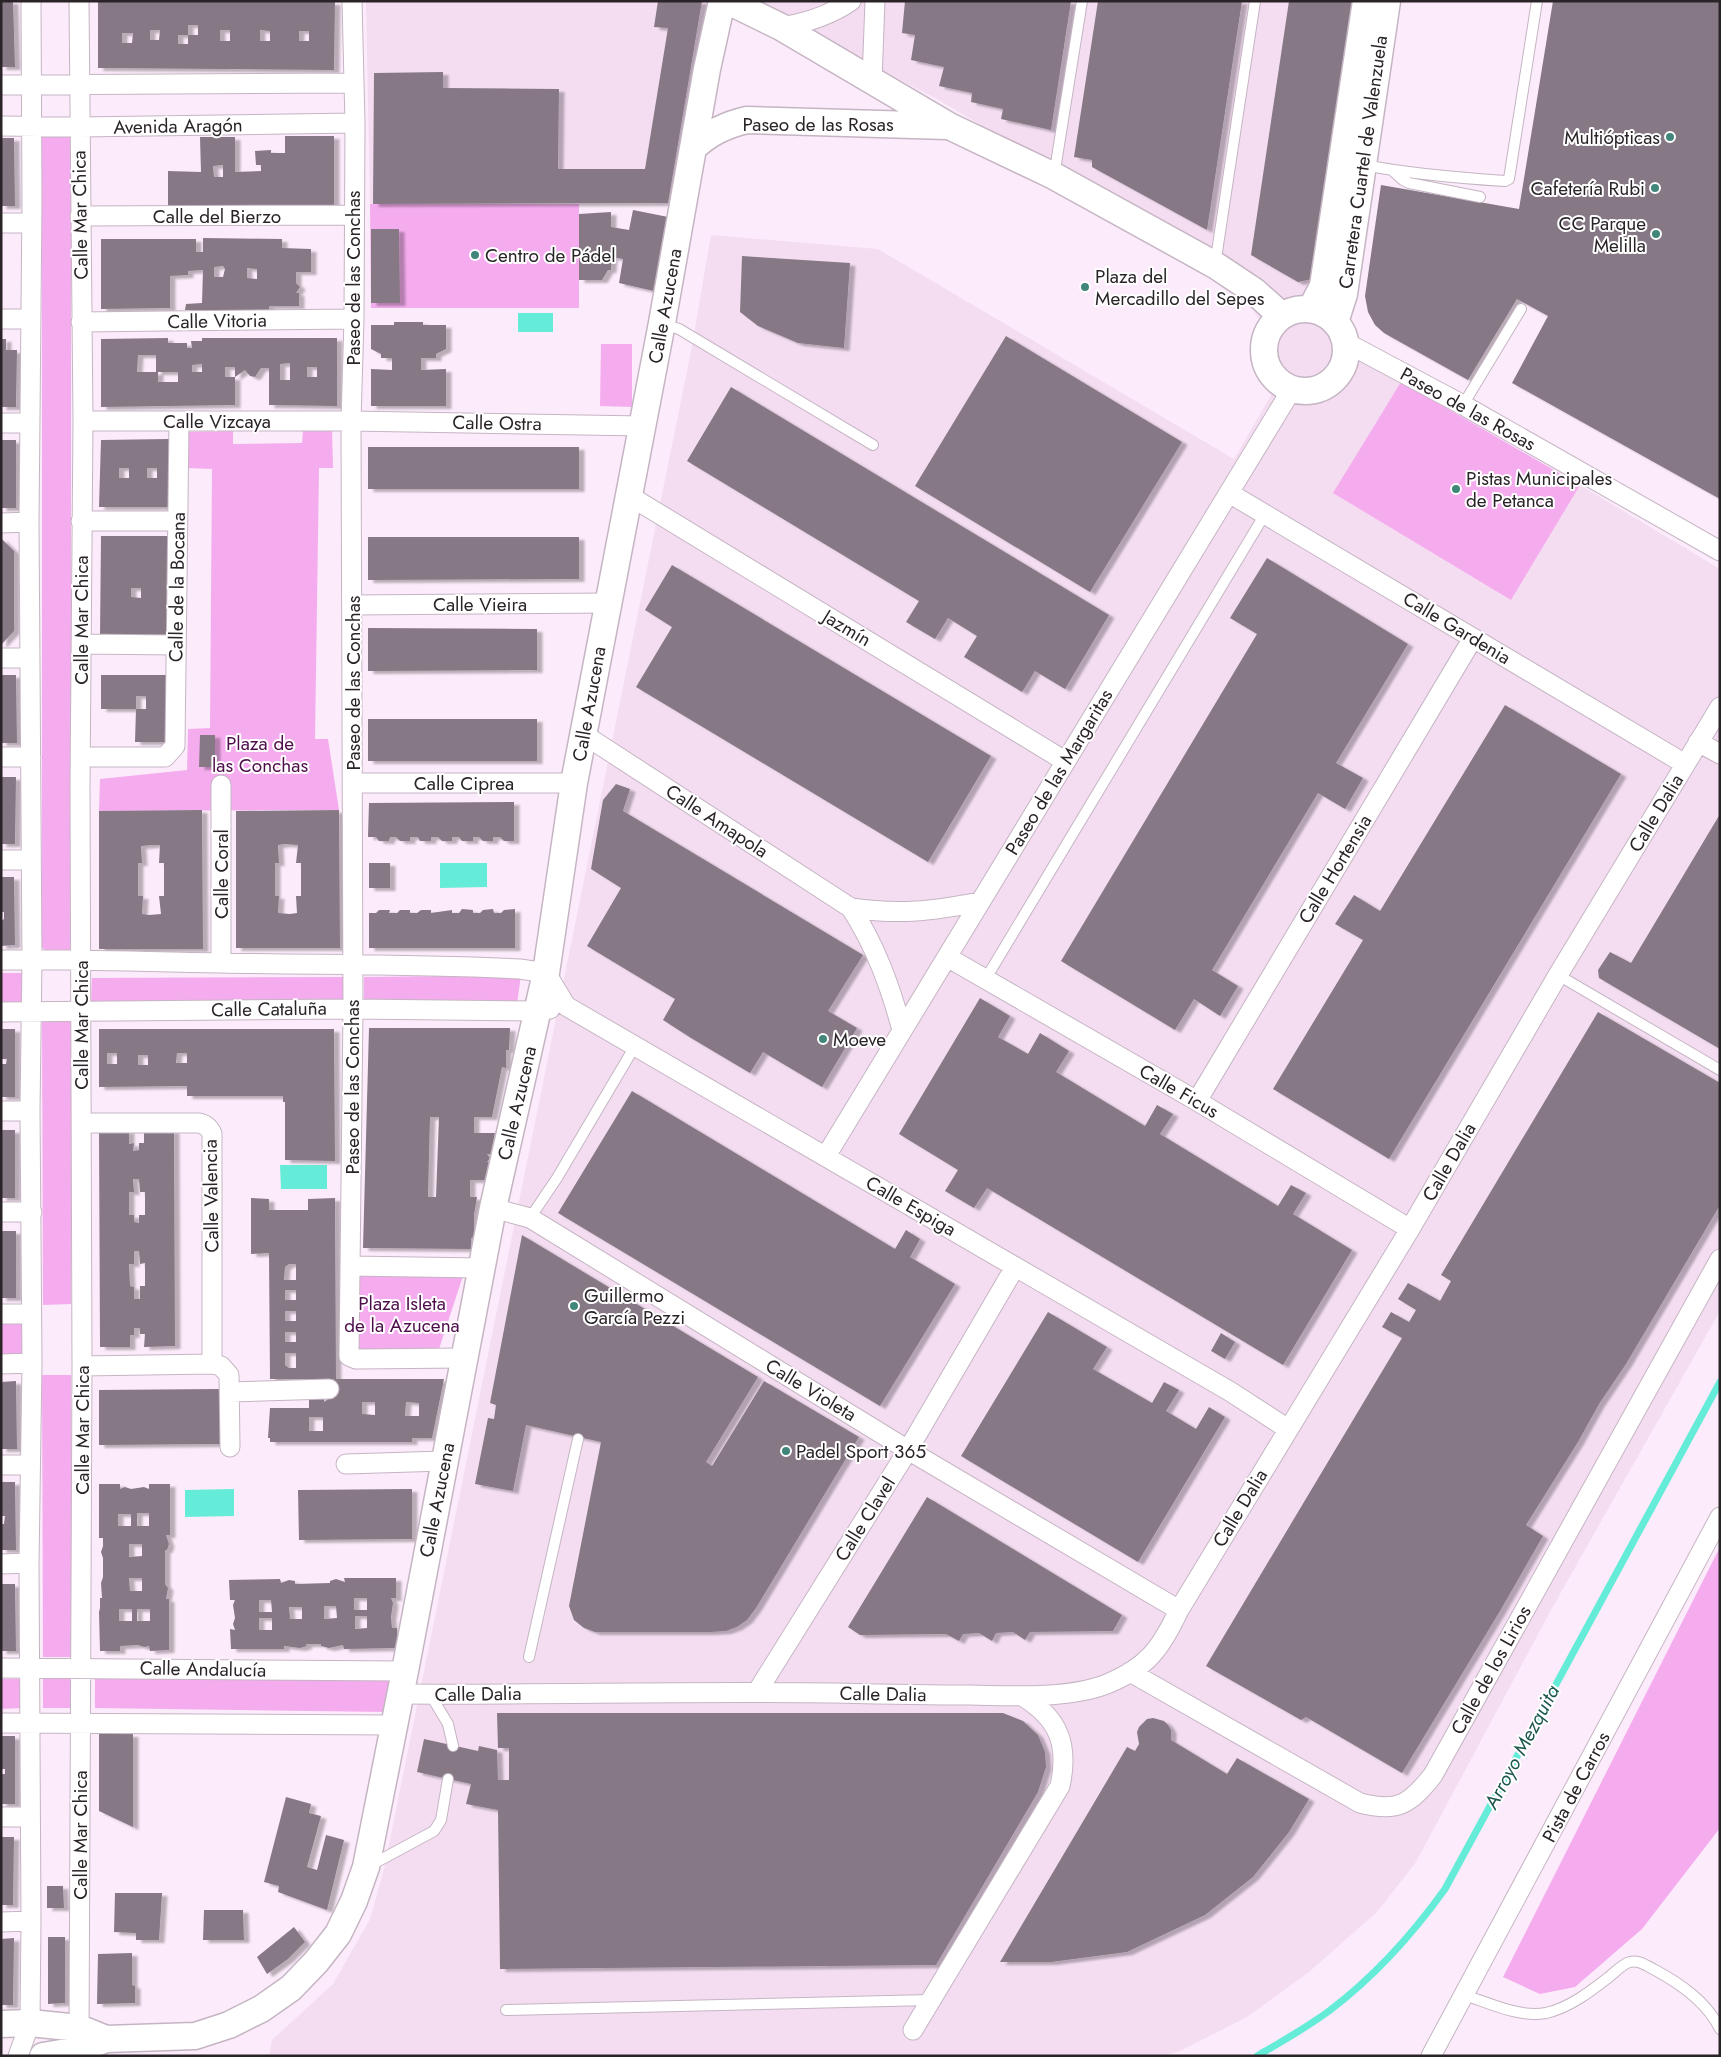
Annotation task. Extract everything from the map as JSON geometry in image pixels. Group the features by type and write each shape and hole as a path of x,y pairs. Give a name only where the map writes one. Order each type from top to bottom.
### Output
{"street":[{"path":"18,2056 30,2023 30,1817 37,1747 31,1722 29,1563 32,1363 29,522 31,1"},
{"name":"Calle Mar Chica","path":"79,1 83,421 80,959 82,1668 79,2039"},
{"name":"Paseo de las Conchas","path":"352,1 355,123 352,421 354,783 349,1354 352,1359 464,1358"},
{"name":"Calle Azucena","path":"79,2039 195,2036 229,2025 261,2009 291,1988 316,1962 338,1934 354,1902 366,1867 492,1208 546,973 574,783 662,324 707,69 722,1"},
{"name":"Paseo de las Rosas","path":"728,1 782,27 950,126 1054,176 1214,265 1254,291 1282,316"},
{"path":"782,27 817,19 834,12 851,1"},
{"path":"867,124 874,116 878,98 872,80 875,1"},
{"name":"Carretera Cuartel de Valenzuela","path":"1311,309 1323,286 1366,1"},
{"name":"Carretera Cuartel de Valenzuela","path":"1340,332 1387,1"},
{"path":"707,69 719,108 731,124"},
{"path":"1,85 353,82"},
{"name":"Paseo de las Rosas","path":"693,148 706,136 731,124 746,120 950,126"},
{"name":"Avenida Aragón","path":"1,126 79,127 355,123"},
{"name":"Calle del Bierzo","path":"80,216 353,215"},
{"path":"1,223 31,224"},
{"path":"1311,309 1324,314 1340,332 1346,352 1344,363 1332,381 1313,390 1292,389 1284,385 1271,373 1265,356 1266,338 1282,316 1296,310 1311,309"},
{"path":"1,319 31,319"},
{"name":"Calle Vitoria","path":"81,322 354,319"},
{"name":"Paseo de las Rosas","path":"1340,332 1463,406 1720,551"},
{"name":"Paseo de las Margaritas","path":"826,1156 1292,389"},
{"name":"Calle Vizcaya","path":"83,421 352,421"},
{"name":"Calle de la Bocana","path":"81,758 165,757 175,746 177,739 176,645 179,421"},
{"name":"Calle Ostra","path":"352,421 642,426"},
{"path":"1,423 30,423"},
{"name":"Calle Gardenia","path":"1229,492 1685,764"},
{"name":"Jazmín","path":"628,495 1065,761"},
{"path":"81,522 178,521"},
{"path":"1,523 29,522"},
{"name":"Calle Vieira","path":"352,605 608,603"},
{"name":"Calle Hortensia","path":"1197,1101 1473,638"},
{"path":"81,644 176,645"},
{"path":"1,658 30,658"},
{"name":"Calle Dalia","path":"402,1683 430,1694 757,1692 1022,1696 1076,1691 1106,1684 1130,1672 1154,1654 1167,1635 1179,1610 1410,1228 1558,975 1720,707"},
{"name":"Calle Amapola","path":"584,734 851,908 883,912 915,912 980,902"},
{"path":"1698,742 1720,754"},
{"path":"1,757 31,757"},
{"name":"Calle Ciprea","path":"354,783 574,783"},
{"name":"Calle Coral","path":"221,785 221,963"},
{"path":"1,860 31,860"},
{"name":"Calle Amapola","path":"851,908 877,954 887,978 902,1030"},
{"name":"Calle Ficus","path":"947,957 1197,1101 1410,1228"},
{"path":"1,960 80,959 353,964 512,968 546,973"},
{"name":"Calle Espiga","path":"546,973 566,1006 1231,1392 1288,1428"},
{"name":"Calle Cataluña","path":"1,1012 353,1009 538,1011 566,1006"},
{"path":"1,1111 30,1110"},
{"name":"Calle Valencia","path":"81,1123 198,1123 203,1124 210,1130 212,1134 212,1364"},
{"name":"Calle Violeta","path":"492,1208 530,1218 908,1450 1179,1610"},
{"path":"1,1212 32,1212"},
{"name":"Calle de los Lirios","path":"1130,1672 1360,1803 1377,1808 1407,1803 1433,1775 1720,1259"},
{"path":"350,1266 481,1268"},
{"name":"Calle Clavel","path":"757,1692 908,1450 1015,1267"},
{"path":"1,1314 31,1314"},
{"path":"1,1364 32,1363"},
{"path":"82,1366 212,1364 221,1366 227,1371 230,1392 230,1447"},
{"path":"230,1392 329,1389"},
{"path":"346,1464 444,1461"},
{"path":"1,1465 30,1465"},
{"name":"Pista de Carros","path":"1431,2056 1720,1517"},
{"path":"1,1564 29,1563"},
{"name":"Calle Andalucía","path":"1,1668 82,1668 402,1683"},
{"path":"913,2030 1060,1786 1064,1769 1064,1751 1059,1734 1050,1718 1038,1705 1022,1696"},
{"path":"1,1722 394,1725"},
{"path":"1,1817 30,1817"},
{"path":"1,1922 31,1921"},
{"path":"1,2024 30,2023 79,2039"},
{"path":"43,2056 79,2039"}],"lane":[{"path":"1054,176 1082,1"},
{"path":"1214,265 1255,1"},
{"path":"1363,165 1393,171 1497,181 1509,179 1537,1"},
{"path":"1393,171 1403,180 1409,182 1480,197"},
{"path":"1463,406 1521,308"},
{"path":"662,324 680,329 874,446"},
{"path":"985,980 1265,514"},
{"path":"1558,975 1720,1070"},
{"path":"530,1218 557,1178 635,1046"},
{"path":"529,1657 578,1439"},
{"path":"430,1694 448,1724 453,1746"},
{"path":"366,1867 434,1831 440,1820 448,1779"},
{"path":"1464,1995 1514,2011 1532,2014 1546,2012 1562,2008 1589,1991 1626,1963 1638,1962 1664,1975 1688,1991 1708,2010 1720,2029"},
{"path":"506,2010 931,2000"}],"shaded area":[{"path":"366,1 703,1 707,3 679,203 370,204"},
{"path":"747,1 1359,1 1320,277 1342,348 1580,485 1720,569 1720,1311 1551,1610 1416,1862 1377,1912 1309,1972 1247,2017 1180,2051 1164,2056 269,2056 272,2040 333,1984 370,1919 384,1869 691,351 711,235 878,249 1234,459 1280,380 1268,360 1261,322 1250,306 1052,167 935,98"},
{"path":"518,313 553,313 553,332 518,332"},
{"path":"440,863 487,863 487,887 440,888"},
{"path":"280,1165 327,1165 327,1189 281,1189"},
{"path":"234,1489 234,1516 185,1517 185,1490"}],"green space":[{"path":"44,132 71,135 71,948 68,951 46,951 42,947 42,136"},
{"name":"Centro de Pádel","path":"370,204 579,204 579,308 371,308"},
{"path":"601,344 632,344 632,407 600,406"},
{"name":"Pistas Municipales de Petanca","path":"1401,382 1580,485 1511,600 1333,493"},
{"name":"Plaza de las Conchas","path":"332,429 333,468 319,468 315,739 328,739 339,810 99,811 100,779 187,770 188,729 210,728 212,469 187,468 186,432 233,431 233,444 302,443 303,430"},
{"path":"1,973 22,973 22,1002 1,1002"},
{"path":"521,975 517,1004 364,1003 364,977"},
{"path":"345,977 345,1003 91,1004 92,978"},
{"path":"71,1021 71,1304 43,1305 42,1022"},
{"name":"Plaza Isleta de la Azucena","path":"355,1276 463,1276 438,1352 354,1353"},
{"path":"1,1324 22,1324 23,1355 1,1355"},
{"path":"42,1375 71,1375 71,1657 43,1657"},
{"path":"1720,1547 1720,1828 1642,1929 1575,1987 1540,1994 1503,1977"},
{"path":"394,1676 386,1712 95,1708 95,1678"},
{"path":"71,1677 71,1708 43,1708 43,1678"},
{"path":"1,1679 22,1679 21,1708 1,1709"}],"building":[{"path":"1,1 13,1 15,67 1,67"},
{"path":"98,1 335,2 334,70 98,68","holes":["188,25 198,25 198,35 188,35","150,30 160,30 159,40 150,40","220,30 230,30 230,41 220,41","260,30 270,31 270,41 260,41","299,31 309,31 309,41 299,41","122,33 133,33 132,43 122,43","178,35 188,35 188,44 178,44"]},
{"path":"658,1 702,1 668,203 373,204 374,73 443,72 443,88 559,89 558,169 645,169 668,28 654,27"},
{"path":"905,1 1071,1 1051,130 1001,119 1003,109 971,102 972,93 939,86 944,67 911,60 915,35 902,33"},
{"path":"1098,1 1242,1 1207,230 1092,167 1092,160 1074,157"},
{"path":"1289,1 1356,1 1313,279 1298,282 1251,255"},
{"path":"1553,1 1720,1 1720,499 1512,383 1548,316 1517,299 1468,380 1384,333 1375,325 1368,312 1365,296 1381,185 1519,209"},
{"path":"285,136 334,136 334,205 168,206 168,171 201,172 200,137 235,137 235,172 261,171 261,165 256,165 255,151 271,150 271,153 285,153","holes":["223,165 223,177 214,177 213,166"]},
{"path":"1,138 14,138 15,206 1,206"},
{"path":"633,210 668,217 654,291 619,283 623,259 612,257 611,270 608,270 602,280 579,280 579,214 611,212 611,227 629,230"},
{"path":"371,229 399,229 400,303 371,303"},
{"path":"203,238 282,239 282,248 311,249 311,272 296,272 296,283 300,287 296,293 299,293 299,306 269,306 269,310 185,310 186,304 202,303 203,270 188,271 188,275 170,276 170,308 101,309 101,239 196,239 196,252 203,252","holes":["223,266 225,269 223,277 214,277 214,267","247,268 257,269 257,279 247,278"]},
{"path":"742,256 850,263 844,348 798,343 758,326 740,312"},
{"path":"394,322 423,322 423,325 446,325 446,349 436,354 436,358 421,358 421,370 446,369 446,406 371,406 371,369 392,370 392,358 381,358 381,354 371,349 371,325 394,325"},
{"path":"1006,336 1182,442 1090,592 915,486"},
{"path":"168,338 168,343 187,343 187,348 192,348 191,341 202,341 202,338 337,338 337,406 269,405 269,368 261,368 255,377 250,376 245,370 235,377 235,405 101,407 101,339","holes":["138,355 156,355 156,372 137,372","290,363 290,380 280,380 280,364","202,364 202,372 192,372 192,365","225,367 235,367 235,377 225,377","307,367 317,367 317,377 307,377","158,372 178,372 178,382 158,382"]},
{"path":"1,339 6,339 6,350 17,350 16,407 1,407"},
{"path":"731,387 1109,615 1065,689 1035,671 1022,692 964,657 977,636 948,618 935,639 906,622 919,601 687,461"},
{"path":"169,439 169,507 99,507 101,440","holes":["119,468 129,468 129,478 119,478","147,468 157,468 157,478 147,478"]},
{"path":"1,440 16,440 16,508 1,508"},
{"path":"368,447 579,447 579,489 368,489"},
{"path":"101,536 170,536 170,636 100,637","holes":["131,588 141,588 141,598 131,597"]},
{"path":"368,537 579,537 579,579 368,580"},
{"path":"1,538 14,551 14,631 1,645"},
{"path":"1267,558 1408,644 1336,763 1363,778 1345,809 1318,793 1212,970 1238,986 1220,1016 1194,999 1175,1030 1061,961 1257,634 1230,618"},
{"path":"672,565 991,756 928,862 636,687 672,627 645,610"},
{"path":"368,628 537,629 537,670 368,671"},
{"path":"1,675 16,675 17,743 1,743"},
{"path":"101,675 169,675 169,742 135,742 136,709 101,709","holes":["136,696 146,696 146,709 136,709"]},
{"path":"1505,705 1621,774 1389,1159 1273,1089 1363,940 1335,924 1354,895 1380,911"},
{"path":"368,719 537,719 537,761 368,761"},
{"path":"200,735 215,735 215,767 199,767"},
{"path":"1,777 16,777 15,844 1,844"},
{"path":"616,784 630,789 623,811 863,955 828,1011 857,1028 822,1087 763,1052 750,1073 691,1038 663,1020 675,999 587,946 621,888 591,869 603,800"},
{"path":"514,802 514,841 504,841 500,837 493,837 493,841 483,841 479,837 473,837 473,841 462,841 459,837 452,837 452,841 442,841 438,837 431,837 431,841 420,841 418,837 410,837 410,841 400,841 396,837 390,837 389,841 379,841 376,837 368,837 369,803"},
{"path":"202,810 203,949 99,949 99,811","holes":["160,845 159,863 164,863 164,896 159,896 161,914 142,914 143,896 138,896 138,863 142,863 141,846"]},
{"path":"339,810 340,948 236,948 236,811","holes":["278,845 298,845 296,863 301,863 301,896 296,896 297,913 278,913 279,896 275,896 275,863 279,863"]},
{"path":"1720,814 1720,1049 1599,978 1598,970 1610,952 1631,963"},
{"path":"369,863 390,863 390,888 369,888"},
{"path":"1,877 14,877 15,945 1,946 1,921 4,919 4,912 1,912"},
{"path":"462,909 473,910 473,913 480,913 483,910 493,909 494,913 501,913 504,910 515,909 515,948 369,948 369,913 376,913 379,910 390,910 389,913 397,913 400,910 410,910 410,913 417,913 421,910 431,910 431,913 452,910 452,913 459,913"},
{"path":"980,998 1010,1016 998,1037 1028,1054 1040,1033 1069,1051 1056,1072 1145,1126 1157,1105 1173,1114 1160,1134 1278,1206 1291,1185 1306,1193 1293,1214 1352,1250 1283,1365 987,1188 974,1208 945,1191 958,1170 899,1134"},
{"path":"1598,1012 1720,1083 1720,1205 1626,1364 1599,1404 1578,1442 1526,1525 1543,1536 1402,1773 1306,1717 1301,1720 1206,1666 1402,1338 1382,1327 1391,1312 1409,1322 1416,1310 1398,1299 1408,1283 1440,1301 1451,1281 1441,1275"},
{"path":"369,1028 510,1028 509,1050 506,1050 506,1068 502,1067 492,1117 474,1117 474,1133 495,1133 491,1154 487,1154 490,1158 487,1162 489,1162 485,1180 470,1180 470,1197 477,1197 474,1215 474,1237 471,1238 471,1249 363,1248","holes":["430,1117 439,1117 436,1197 428,1197"]},
{"path":"1,1029 15,1029 15,1097 1,1097 1,1064 6,1064 7,1059 1,1059"},
{"path":"99,1029 334,1029 335,1161 285,1160 285,1102 283,1102 283,1096 187,1096 187,1086 99,1087","holes":["107,1053 117,1053 117,1064 107,1064","177,1053 187,1053 187,1063 176,1063","138,1055 148,1055 148,1065 138,1065"]},
{"path":"632,1091 895,1249 906,1230 920,1239 910,1257 955,1284 880,1406 558,1213"},
{"path":"1,1130 15,1130 15,1198 1,1198"},
{"path":"129,1130 129,1144 134,1143 133,1151 139,1150 139,1143 144,1143 144,1130 174,1130 175,1346 144,1347 145,1334 140,1334 140,1328 134,1328 134,1335 130,1335 130,1347 100,1347 99,1131","holes":["133,1179 139,1179 140,1192 145,1192 145,1215 139,1215 139,1223 134,1222 134,1215 129,1215 129,1192 134,1192","134,1251 139,1251 140,1264 145,1263 145,1286 140,1286 140,1299 134,1299 134,1287 130,1286 129,1264 134,1264"]},
{"path":"251,1198 269,1199 269,1210 308,1210 308,1199 335,1198 336,1379 444,1379 432,1438 412,1438 412,1442 270,1442 270,1438 268,1438 270,1408 309,1408 309,1397 324,1397 324,1402 334,1389 334,1379 270,1379 269,1253 251,1254","holes":["289,1264 296,1264 296,1280 284,1280 285,1267","285,1290 296,1290 296,1300 285,1300","285,1311 296,1311 296,1321 285,1321","285,1332 296,1332 296,1342 285,1342","285,1353 296,1353 296,1368 289,1368 285,1365","362,1402 375,1402 375,1415 362,1414","406,1402 419,1403 419,1416 405,1416","309,1417 323,1417 323,1431 309,1431"]},
{"path":"1,1231 16,1231 16,1298 1,1298"},
{"path":"522,1235 758,1377 706,1462 712,1466 764,1381 859,1437 756,1608 747,1620 737,1627 726,1631 710,1632 595,1632 584,1628 574,1620 569,1606 601,1442 526,1425 513,1491 475,1484 488,1418 494,1419 496,1405 490,1403"},
{"path":"1048,1312 1107,1347 1093,1369 1152,1403 1164,1382 1179,1390 1166,1411 1196,1429 1209,1407 1225,1417 1138,1562 961,1456"},
{"path":"1221,1333 1235,1342 1225,1359 1211,1351"},
{"path":"16,1381 17,1449 1,1449 1,1382"},
{"path":"220,1389 220,1444 99,1445 99,1390"},
{"path":"1,1482 15,1482 16,1550 1,1550 1,1524 4,1524 5,1516 1,1516"},
{"path":"99,1484 120,1484 120,1489 125,1487 131,1489 144,1487 149,1489 149,1484 170,1484 170,1535 166,1535 169,1544 167,1550 165,1550 165,1584 168,1588 166,1599 169,1599 169,1650 150,1651 149,1646 138,1645 120,1646 120,1651 100,1651 99,1612 100,1598 102,1598 103,1558 101,1552 103,1538 99,1538","holes":["137,1513 149,1513 149,1526 137,1526","118,1514 131,1514 131,1526 118,1526","129,1544 142,1544 142,1556 129,1557","129,1578 142,1578 142,1591 130,1591","119,1609 132,1609 132,1621 119,1621","137,1609 150,1609 150,1621 137,1621"]},
{"path":"412,1489 412,1539 299,1540 298,1490"},
{"path":"927,1497 1122,1615 1113,1631 1030,1632 1025,1640 1013,1632 996,1633 992,1641 979,1633 963,1634 959,1641 946,1634 860,1635 848,1627"},
{"path":"344,1578 396,1578 396,1598 391,1598 393,1603 391,1617 392,1628 397,1628 397,1648 344,1649 343,1645 329,1648 321,1646 321,1644 306,1644 307,1646 300,1648 284,1646 284,1649 231,1649 230,1629 235,1630 233,1624 235,1618 233,1605 235,1600 230,1600 229,1580 280,1579 281,1583 289,1580 295,1581 295,1584 330,1583 330,1581 336,1579 345,1582","holes":["354,1598 367,1598 367,1610 354,1610","259,1600 271,1600 272,1612 259,1612","324,1606 336,1606 337,1618 324,1619","289,1607 302,1607 302,1619 290,1619","355,1616 367,1616 367,1628 355,1629","259,1618 272,1618 272,1630 259,1630"]},
{"path":"1,1584 15,1584 16,1651 1,1651"},
{"path":"497,1713 1003,1713 1023,1721 1038,1735 1045,1752 1046,1767 1038,1792 936,1965 500,1969 498,1810 466,1804 471,1784 417,1772 424,1739 478,1751 479,1746 497,1750 498,1780 509,1780 509,1748 498,1748"},
{"path":"1153,1718 1164,1721 1168,1725 1171,1730 1171,1740 1227,1774 1237,1758 1309,1799 1289,1832 1253,1877 1205,1915 1127,1952 1051,1962 1000,1962 1127,1747 1135,1751 1139,1744 1137,1732 1139,1727 1147,1719"},
{"path":"99,1734 133,1734 133,1827 99,1811"},
{"path":"1,1736 15,1736 15,1804 1,1804 1,1774 5,1774 5,1769 1,1769"},
{"path":"286,1797 311,1804 309,1813 321,1816 307,1867 317,1870 326,1835 344,1840 327,1910 278,1892 279,1886 264,1882"},
{"path":"1,1837 14,1837 13,1905 1,1905"},
{"path":"47,1886 63,1886 64,1908 47,1908"},
{"path":"115,1893 162,1893 159,1940 136,1940 136,1933 114,1932"},
{"path":"204,1910 243,1910 244,1940 203,1940"},
{"path":"294,1927 305,1942 288,1959 267,1974 257,1957"},
{"path":"48,1937 65,1937 65,2003 48,2004"},
{"path":"14,1938 13,2005 1,2005 1,1939"},
{"path":"132,1953 132,1985 135,1986 135,2003 97,2004 98,1954"}],"waterway":[{"name":"Arroyo Mezquita","path":"1257,2056 1293,2035 1346,1998 1377,1970 1406,1939 1445,1889 1720,1382"}],"place":[{"name":"Multiópticas","path":"1670,137"},
{"name":"Cafetería Rubi","path":"1655,188"},
{"name":"CC Parque Melilla","path":"1656,234"},
{"name":"Centro de Pádel","path":"475,255"},
{"name":"Plaza del Mercadillo del Sepes","path":"1085,287"},
{"name":"Pistas Municipales de Petanca","path":"1456,489"},
{"name":"Moeve","path":"823,1039"},
{"name":"Guillermo García Pezzi","path":"574,1306"},
{"name":"Padel Sport 365","path":"786,1451"}]}
